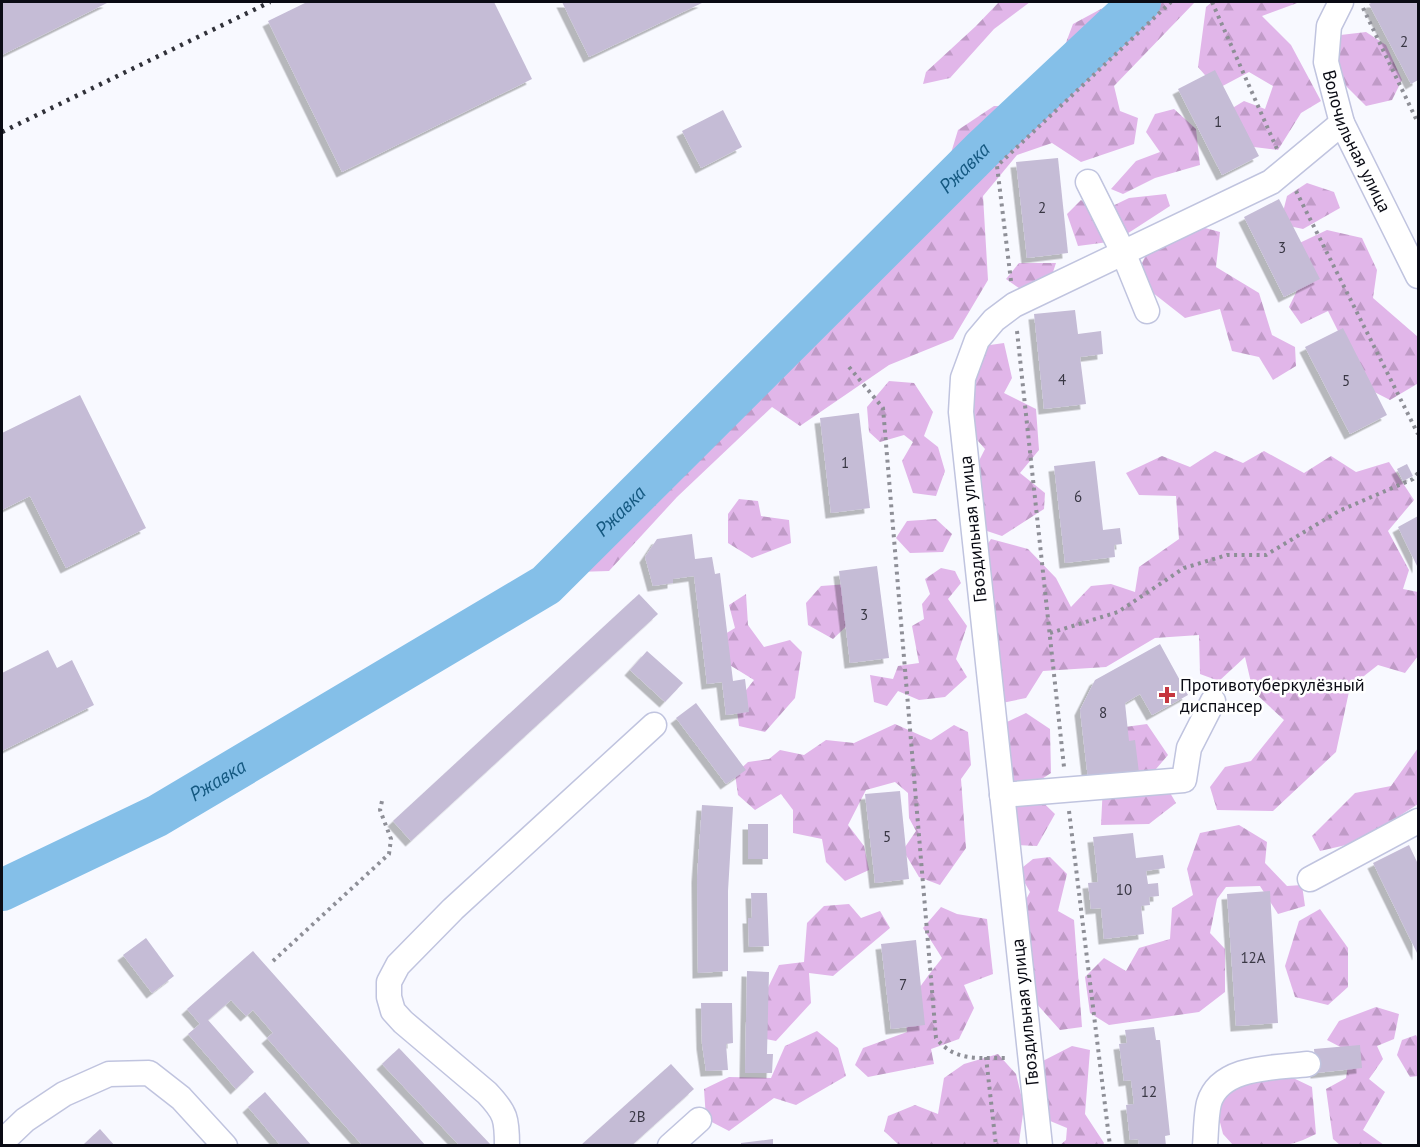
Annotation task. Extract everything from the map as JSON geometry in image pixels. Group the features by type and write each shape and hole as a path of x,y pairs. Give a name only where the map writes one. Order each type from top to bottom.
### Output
{"street":[{"name":"Волочильная улица","path":"1341,2 1329,26 1326,62 1342,123 1419,276"},
{"name":"Гвоздильная улица","path":"1040,1146 961,412 963,378 977,340 994,320 1014,305 1271,182 1342,123"},
{"path":"1088,182 1124,252 1147,311"},
{"path":"1002,795 1184,780 1189,748 1214,701"},
{"path":"507,1146 507,1123 498,1105 393,1011 388,998 389,982 398,965 453,909 654,725"},
{"path":"1310,879 1419,821"},
{"path":"1205,1146 1209,1103 1217,1088 1230,1078 1248,1071 1308,1064"},
{"path":"2,1142 24,1120 64,1094 109,1074 148,1072 181,1098 225,1146"},
{"path":"670,1146 699,1120"}],"path":[{"path":"1110,1146 1067,791 997,166 1171,2"},
{"path":"1212,2 1286,169 1419,434"},
{"path":"1360,2 1419,123"},
{"path":"849,367 883,408 936,1038 944,1048 957,1055 986,1058 1030,1058"},
{"path":"1050,633 1118,612 1184,568 1227,555 1266,555 1339,511 1413,478 1419,473"},
{"path":"273,961 389,854 391,839 380,810 382,801"},
{"path":"986,1058 996,1146"}],"green space":[{"path":"999,2 1030,2 994,29 950,78 923,84 926,72"},
{"path":"1114,2 1195,2 1114,86 1120,111 1138,118 1134,144 1081,162 1052,143 1017,155 983,196 988,280 953,339 889,365 800,426 772,407 677,497 609,571 576,572 571,555 656,467 805,321 835,305 862,263 941,186 958,130 994,106 1018,106 1053,77 1073,24"},
{"path":"1212,2 1300,2 1262,16 1291,45 1321,101 1301,113 1278,150 1238,145 1221,115 1244,101 1265,109 1273,86 1249,72 1217,89 1198,67 1206,7"},
{"path":"1366,32 1386,45 1402,80 1392,100 1366,106 1334,74 1332,36"},
{"path":"1174,109 1196,129 1200,165 1155,178 1123,194 1111,189 1136,161 1160,152 1146,132 1155,114"},
{"path":"1307,183 1334,192 1340,208 1303,229 1280,224 1287,196"},
{"path":"1166,194 1170,206 1116,241 1078,246 1067,214 1081,200 1098,213 1129,198"},
{"path":"1194,225 1220,232 1216,267 1259,293 1272,335 1295,347 1296,366 1273,380 1259,357 1232,351 1220,309 1185,318 1148,289 1142,263 1151,244"},
{"path":"1327,230 1362,238 1377,270 1373,298 1418,337 1417,384 1390,400 1353,381 1351,357 1328,311 1301,324 1289,307 1304,276 1291,247"},
{"path":"1019,263 1056,263 1051,278 1023,291 1006,279"},
{"path":"1004,343 1012,378 1004,393 1036,409 1039,450 1020,473 1045,493 1044,509 1002,536 981,529 964,490 985,449 959,419 983,346"},
{"path":"889,381 914,383 933,412 924,436 938,447 945,471 936,496 913,493 902,461 913,442 904,435 880,442 869,432 867,407"},
{"path":"1215,451 1243,463 1264,451 1304,473 1331,456 1356,472 1389,462 1414,500 1388,531 1409,570 1403,589 1418,592 1418,656 1405,673 1378,665 1350,687 1336,752 1273,811 1217,810 1210,787 1225,767 1251,761 1284,720 1253,691 1245,657 1219,681 1200,674 1199,635 1155,638 1106,667 1043,671 1026,698 997,704 981,554 991,539 1028,549 1056,578 1071,607 1091,586 1111,584 1135,592 1139,567 1179,539 1176,496 1139,495 1126,473 1162,456 1190,467"},
{"path":"739,499 758,501 761,516 789,520 791,543 752,558 728,543 728,514"},
{"path":"936,519 952,534 943,552 910,553 896,538 907,521"},
{"path":"941,568 955,571 961,583 948,599 967,626 956,659 967,677 945,697 919,700 898,691 887,706 874,702 870,675 893,679 898,666 919,663 912,626 924,619 922,604 930,594 925,579"},
{"path":"848,584 856,617 833,639 808,625 806,603 821,586"},
{"path":"746,594 748,625 764,647 790,640 802,652 795,698 765,732 739,726 736,703 754,680 720,659 720,637 735,628 729,605"},
{"path":"1026,713 1050,729 1051,773 1028,788 1055,814 1037,846 1015,845 990,730"},
{"path":"895,724 931,740 954,725 968,732 971,765 961,779 966,848 940,885 919,877 903,850 916,831 909,818 908,793 895,782 866,790 848,825 864,846 869,870 845,881 826,862 822,839 793,833 793,810 781,794 755,810 738,795 735,774 748,762 769,759 780,750 804,755 826,740 854,743"},
{"path":"1147,724 1168,755 1156,769 1176,803 1149,824 1101,825 1104,765 1125,727"},
{"path":"1418,748 1418,804 1359,842 1320,851 1312,836 1355,793 1391,786"},
{"path":"1239,825 1267,842 1265,863 1287,886 1302,885 1305,906 1278,914 1260,886 1226,887 1217,899 1210,933 1225,949 1225,992 1199,1012 1109,1025 1090,1013 1085,977 1104,958 1126,971 1139,948 1170,939 1172,908 1193,895 1187,869 1200,833"},
{"path":"1050,857 1067,874 1058,911 1074,920 1082,1027 1060,1030 1028,994 1020,911 1030,892 1018,871 1033,859"},
{"path":"849,904 861,918 880,911 890,928 833,976 809,973 811,1003 776,1041 761,1038 760,1004 779,965 804,962 807,923 824,906"},
{"path":"941,907 957,914 987,919 993,974 964,985 974,1008 959,1039 931,1049 934,1064 868,1077 855,1065 863,1048 907,1032 908,1012 912,1002 922,984 942,958 923,928"},
{"path":"1320,909 1348,948 1348,987 1328,1005 1295,997 1285,966 1299,921"},
{"path":"1376,1007 1399,1014 1394,1039 1377,1046 1383,1059 1369,1079 1385,1092 1363,1130 1384,1145 1340,1145 1333,1139 1326,1089 1346,1078 1350,1052 1327,1040 1339,1021"},
{"path":"817,1031 838,1048 846,1076 796,1105 774,1098 729,1131 706,1119 704,1089 729,1077 771,1078 785,1046"},
{"path":"1416,1035 1418,1039 1418,1076 1410,1077 1397,1055 1402,1040"},
{"path":"1072,1046 1090,1050 1085,1114 1104,1143 1103,1145 1060,1145 1066,1140 1067,1128 1043,1118 1035,1065"},
{"path":"998,1054 1016,1074 1024,1107 1019,1142 1021,1145 899,1145 884,1131 888,1116 915,1105 938,1114 944,1078 964,1064"},
{"path":"1287,1075 1312,1087 1316,1134 1290,1144 1233,1145 1223,1134 1215,1103 1239,1079"}],"building":[{"path":"2,2 109,2 2,55"},
{"path":"307,2 494,2 532,79 342,172 268,21"},
{"path":"562,2 704,2 589,57"},
{"path":"1373,2 1418,2 1418,80 1411,84 1369,4"},
{"path":"1215,70 1259,156 1222,175 1178,89"},
{"path":"723,110 742,147 701,168 682,131"},
{"path":"1058,158 1068,253 1027,258 1016,162"},
{"path":"1279,199 1320,279 1284,297 1244,217"},
{"path":"1075,310 1078,334 1101,331 1103,354 1080,357 1086,404 1044,409 1034,314"},
{"path":"1343,328 1387,415 1350,434 1305,347"},
{"path":"80,395 146,528 66,568 30,496 2,510 2,433"},
{"path":"859,413 870,508 831,513 820,418"},
{"path":"1095,461 1103,530 1120,528 1122,544 1114,545 1115,557 1065,563 1054,466"},
{"path":"1407,464 1413,476 1403,481 1397,469"},
{"path":"1418,516 1418,568 1398,527"},
{"path":"692,534 695,559 712,557 715,574 720,573 733,681 745,679 749,712 726,715 722,682 707,684 694,576 673,579 673,583 653,586 645,557 657,539"},
{"path":"877,566 889,658 850,663 839,571"},
{"path":"639,594 658,614 411,841 393,821"},
{"path":"1160,644 1188,695 1152,715 1140,694 1125,703 1129,741 1135,740 1139,773 1088,779 1080,710 1095,680"},
{"path":"48,650 57,668 72,660 94,705 2,751 2,673"},
{"path":"647,651 683,683 665,702 630,670"},
{"path":"696,703 746,770 726,784 676,718"},
{"path":"900,791 909,879 875,883 865,794"},
{"path":"702,805 733,807 728,891 728,971 698,973 697,877"},
{"path":"748,824 768,824 768,859 748,859"},
{"path":"1133,833 1136,858 1163,855 1165,868 1146,871 1148,884 1158,883 1159,896 1149,897 1150,905 1141,906 1144,934 1104,939 1101,908 1091,909 1088,883 1098,882 1093,837"},
{"path":"1409,845 1418,864 1418,955 1373,863"},
{"path":"1270,891 1278,1023 1236,1026 1227,894"},
{"path":"751,893 767,893 769,946 749,947 748,918 752,918"},
{"path":"146,938 174,976 152,993 123,955"},
{"path":"916,940 925,1025 891,1029 881,944"},
{"path":"253,951 426,1146 363,1146 267,1038 273,1033 253,1010 246,1016 231,1000 208,1020 254,1072 236,1089 188,1034 200,1024 187,1009"},
{"path":"747,971 769,972 767,1054 773,1054 772,1073 745,1073"},
{"path":"701,1003 732,1003 733,1043 726,1044 728,1070 706,1071 702,1044"},
{"path":"1154,1027 1156,1040 1160,1040 1170,1135 1165,1136 1166,1146 1139,1146 1138,1139 1130,1140 1126,1105 1134,1104 1131,1080 1124,1081 1119,1044 1127,1043 1125,1030"},
{"path":"1360,1045 1362,1068 1316,1073 1314,1049"},
{"path":"399,1048 492,1146 460,1146 382,1064"},
{"path":"671,1064 694,1089 631,1146 580,1146"},
{"path":"265,1092 312,1146 281,1146 248,1107"},
{"path":"100,1129 115,1146 82,1146"},
{"path":"773,1139 773,1146 741,1146 741,1143"}],"waterway":[{"name":"Ржавка","path":"2,890 157,816 546,585 981,151 1140,2"}],"railway":[{"path":"2,132 270,2"}],"place":[{"name":"Противотуберкулёзный диспансер","path":"1167,695"}]}
